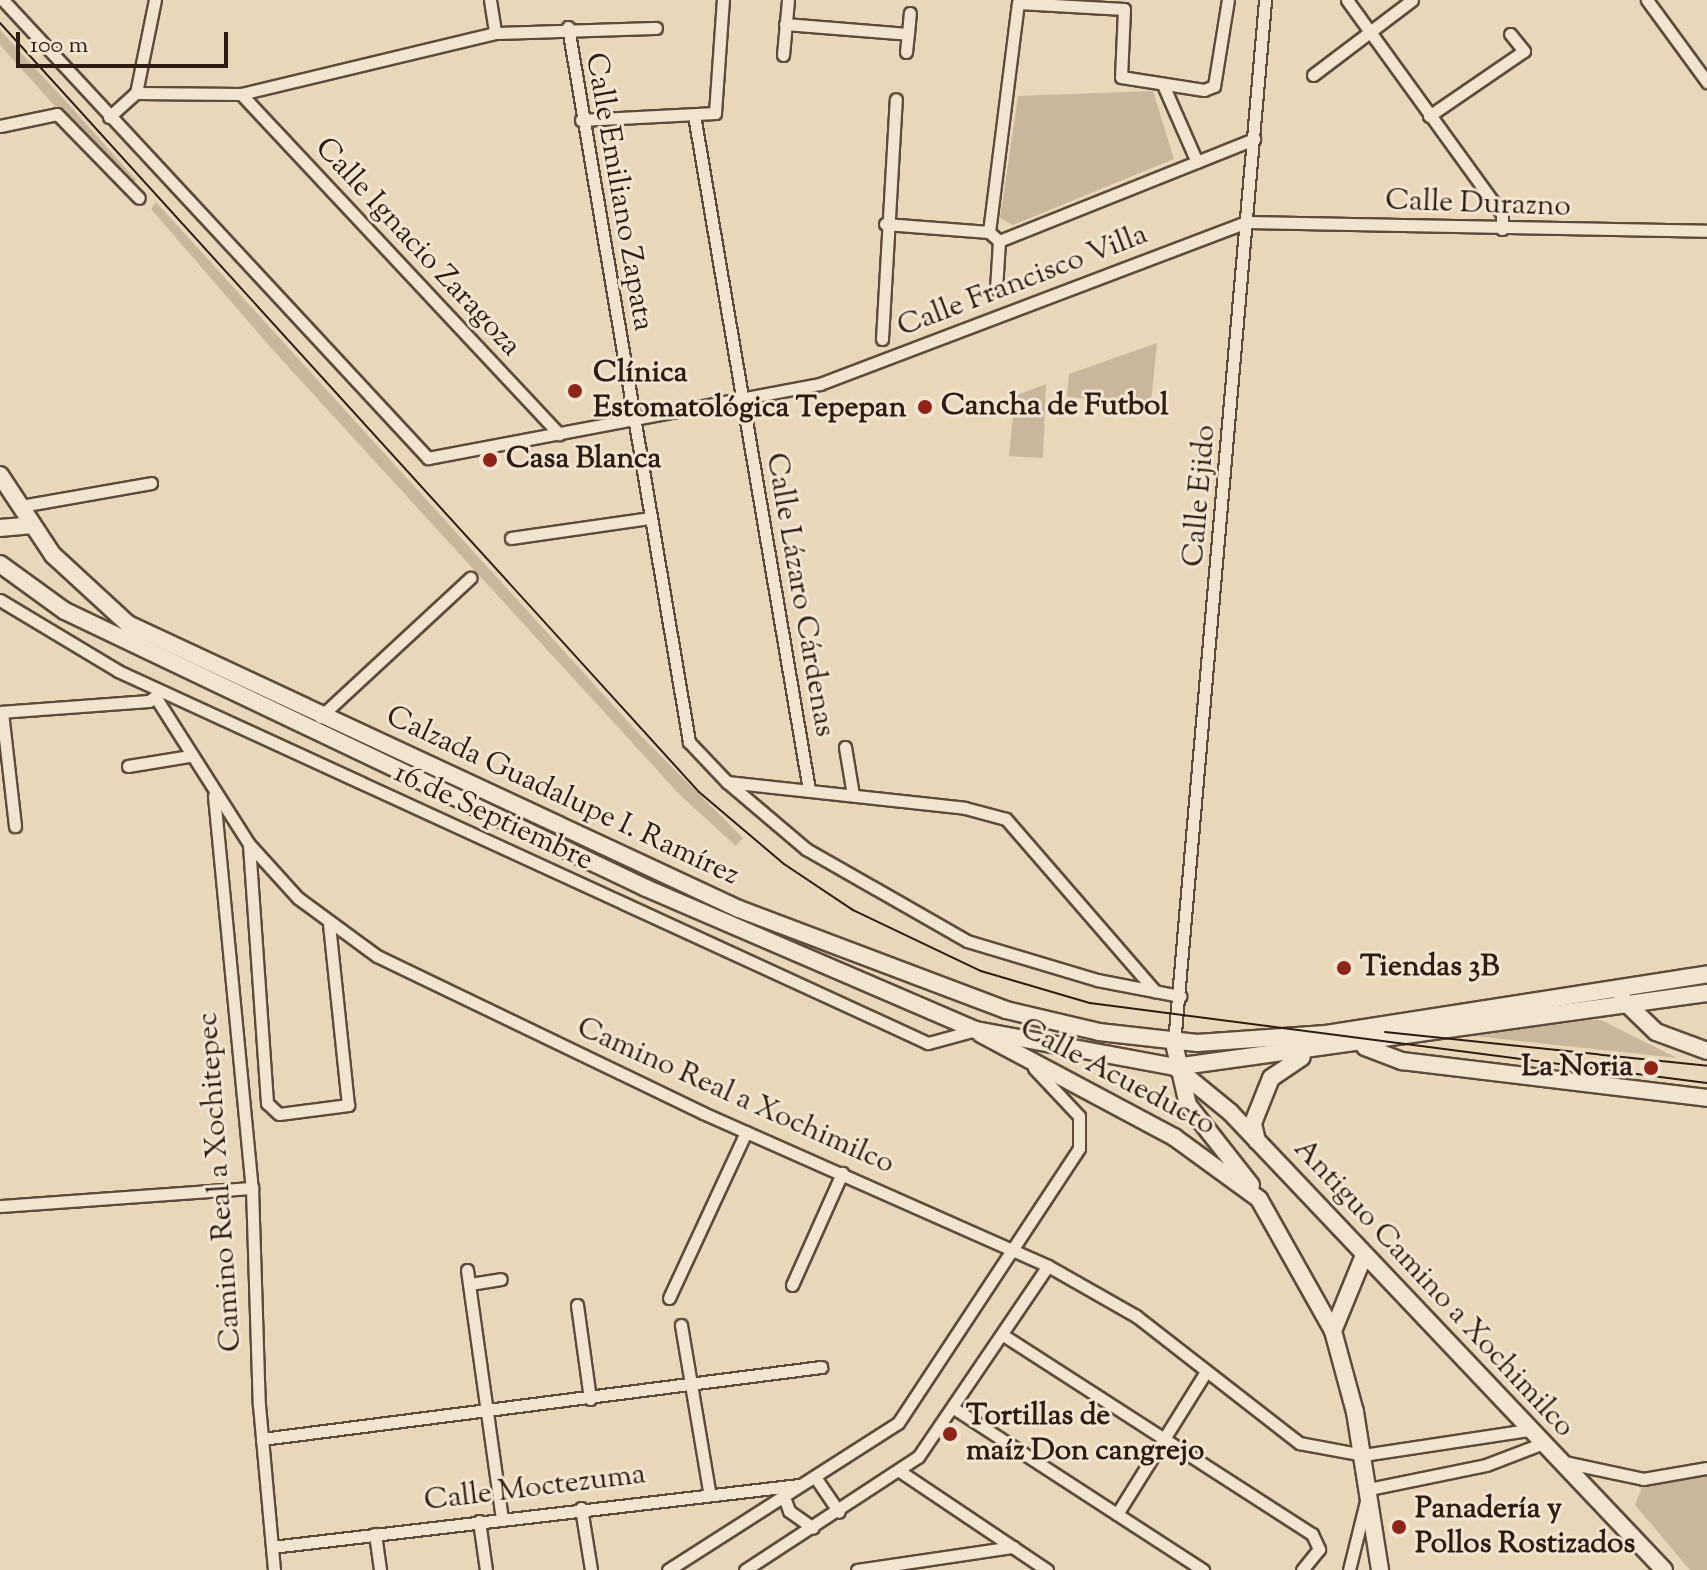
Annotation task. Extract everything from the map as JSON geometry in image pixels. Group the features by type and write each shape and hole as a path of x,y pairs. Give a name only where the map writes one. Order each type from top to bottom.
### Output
{"main road":[{"name":"Calzada Guadalupe I. Ramírez","path":"0,475 33,525 72,575 128,624 320,717 739,909 969,999 1174,1043 1326,1034 1707,974"},
{"path":"0,528 33,525"},
{"name":"Calzada Guadalupe I. Ramírez","path":"0,564 65,611 646,888 976,1030 1175,1067 1312,1053 1707,993"},
{"path":"1614,989 1656,1032 1707,1051"},
{"name":"Calle Acueducto","path":"976,1030 1034,1068 1174,1137 1259,1199 1333,1331 1363,1455 1380,1570"},
{"path":"1174,1043 1175,1067 1188,1105 1259,1199"},
{"path":"1360,1045 1402,1061 1707,1098"},
{"path":"1257,1142 1253,1123 1271,1078 1312,1053"},
{"name":"Antiguo Camino a Xochimilco","path":"1175,1067 1257,1142 1363,1258 1664,1570"},
{"path":"1333,1331 1363,1258"}],"street":[{"path":"3,0 109,117 136,93 155,0"},
{"path":"490,0 495,33"},
{"path":"581,120 715,113 723,0"},
{"path":"783,55 788,0"},
{"path":"989,232 1018,3 1124,9 1121,77 1164,87 1214,86 1228,0"},
{"name":"Calle Ejido","path":"1174,1043 1265,0"},
{"path":"1347,0 1502,214 1502,229"},
{"path":"1313,75 1412,0"},
{"path":"1647,0 1707,82"},
{"path":"906,52 910,13"},
{"path":"785,24 908,34"},
{"path":"136,93 241,94 495,33 568,27 656,28"},
{"name":"Calle Emiliano Zapata","path":"568,27 581,120 689,742 727,782"},
{"path":"1429,116 1524,51 1510,34"},
{"path":"1164,87 1197,162"},
{"name":"Calle Ignacio Zaragoza","path":"241,94 559,434"},
{"path":"882,339 885,224 896,99"},
{"path":"0,126 57,114 139,198"},
{"name":"Calle Lázaro Cárdenas","path":"694,115 809,790"},
{"name":"Calle Francisco Villa","path":"109,117 417,454 438,458 741,403 834,379 1247,222"},
{"path":"999,241 1254,139"},
{"name":"Calle Durazno","path":"1247,222 1707,231"},
{"path":"885,224 989,232 999,241"},
{"path":"996,289 999,241"},
{"path":"21,506 151,483"},
{"path":"511,538 649,518"},
{"path":"320,717 470,578"},
{"name":"16 de Septiembre","path":"0,600 73,648 160,694 928,1043 976,1030"},
{"path":"15,826 1,712 160,694"},
{"name":"Camino Real a Xochimilco","path":"160,694 190,756 249,844 329,925 377,956 746,1132 1048,1266 1136,1316 1205,1373 1299,1443 1363,1455 1528,1430"},
{"path":"845,747 853,795"},
{"path":"128,766 190,756"},
{"path":"727,782 864,887 967,941 1180,996"},
{"path":"727,782 853,795 1006,819 1155,991"},
{"name":"Camino Real a Xochitepec","path":"214,791 252,1188 262,1439 274,1570"},
{"path":"249,844 267,1103 279,1114 348,1105 329,925"},
{"path":"668,1570 898,1423 1015,1249 1084,1135 1079,1116 1034,1068"},
{"path":"669,1298 746,1132"},
{"path":"792,1285 842,1173"},
{"path":"0,1206 252,1188"},
{"path":"745,1570 901,1472 955,1409 1048,1266"},
{"path":"467,1270 502,1518"},
{"path":"470,1284 501,1279"},
{"path":"577,1305 590,1399"},
{"path":"681,1325 709,1491"},
{"path":"1003,1335 1312,1534 1319,1549 1302,1570"},
{"path":"262,1439 487,1413 821,1367"},
{"path":"1117,1514 1205,1373"},
{"path":"955,1409 1203,1570"},
{"path":"1349,1570 1369,1489 1486,1465 1541,1444"},
{"path":"1556,1460 1643,1479 1707,1468"},
{"path":"901,1472 1047,1570"},
{"path":"815,1477 839,1512"},
{"name":"Calle Moctezuma","path":"272,1547 709,1491 803,1484"},
{"path":"784,1497 789,1511 813,1528"},
{"path":"581,1508 591,1570"},
{"path":"479,1521 486,1570"},
{"path":"375,1534 380,1570"},
{"path":"857,1570 1013,1547"}],"shaded area":[{"path":"0,30 137,181 123,181 51,102 0,45"},
{"path":"1153,91 1174,159 1013,225 1000,218 1018,96"},
{"path":"156,202 641,736 743,838 736,846 681,796 272,349 151,209"},
{"path":"1157,343 1151,404 1067,397 1069,374"},
{"path":"1046,384 1043,458 1009,456 1015,396"},
{"path":"1590,1020 1601,1020 1677,1058 1474,1036"},
{"path":"1707,1462 1707,1570 1690,1570 1635,1505 1647,1474"}],"tram line":[{"path":"0,23 699,792 784,864 853,910 981,971 1090,1003 1707,1083"},
{"path":"1385,1032 1707,1066"}],"place":[{"name":"Clínica Estomatológica Tepepan","path":"575,391"},
{"name":"Cancha de Futbol","path":"925,407"},
{"name":"Casa Blanca","path":"490,460"},
{"name":"Tiendas 3B","path":"1344,968"},
{"name":"La Noria","path":"1651,1068"},
{"name":"Tortillas de maíz Don cangrejo","path":"950,1434"},
{"name":"Panadería y Pollos Rostizados","path":"1399,1527"}]}
